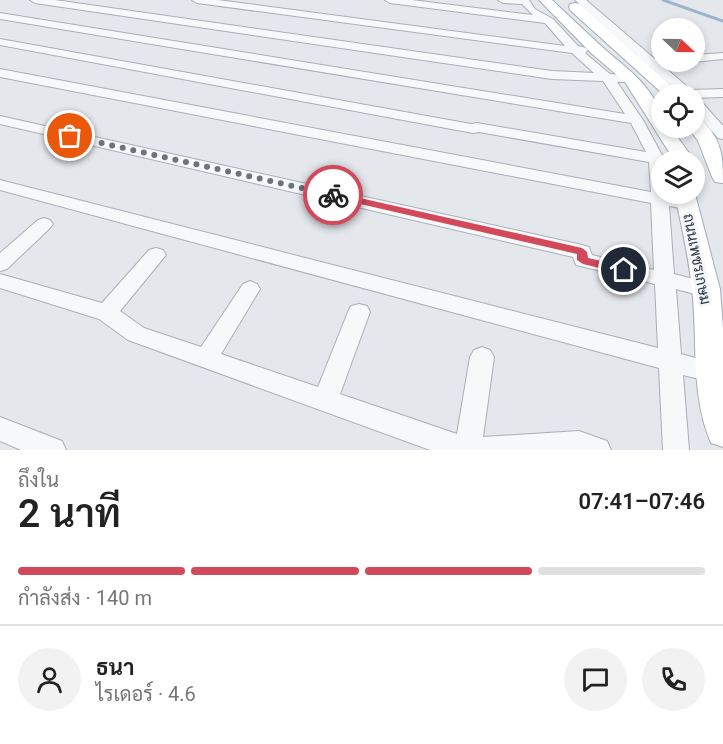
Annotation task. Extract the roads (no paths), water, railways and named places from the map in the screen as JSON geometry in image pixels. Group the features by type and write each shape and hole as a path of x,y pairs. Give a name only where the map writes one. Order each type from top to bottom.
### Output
{"main road":[{"path":"545,0 596,50 631,80 651,110"},
{"path":"566,0 646,64 664,84"},
{"path":"705,136 723,177"},
{"name":"ถนนเพชรเกษม","path":"679,204 706,289 711,372 723,431"}],"street":[{"path":"35,0 393,54 552,75 631,80"},
{"path":"197,0 575,50 596,50"},
{"path":"390,0 573,26"},
{"path":"503,0 524,0 532,11 552,24 575,50 609,80 636,120 652,150"},
{"path":"580,0 646,64 674,84"},
{"path":"0,16 636,120"},
{"path":"0,42 396,116 473,129 477,127 651,158"},
{"path":"705,58 723,56"},
{"path":"646,64 651,64"},
{"path":"0,74 651,194"},
{"path":"705,94 723,93"},
{"path":"705,115 723,135"},
{"path":"0,120 582,252 583,260 706,289"},
{"path":"0,185 711,372"},
{"path":"676,204 665,279 676,450"},
{"path":"0,264 44,225"},
{"path":"106,313 156,255"},
{"path":"0,281 106,313 136,334 466,450 482,357"},
{"path":"206,359 250,289"},
{"path":"325,401 359,312"},
{"path":"0,429 52,450"},
{"path":"483,450 579,444 598,450"}],"waterway":[{"path":"663,0 723,21"}]}
